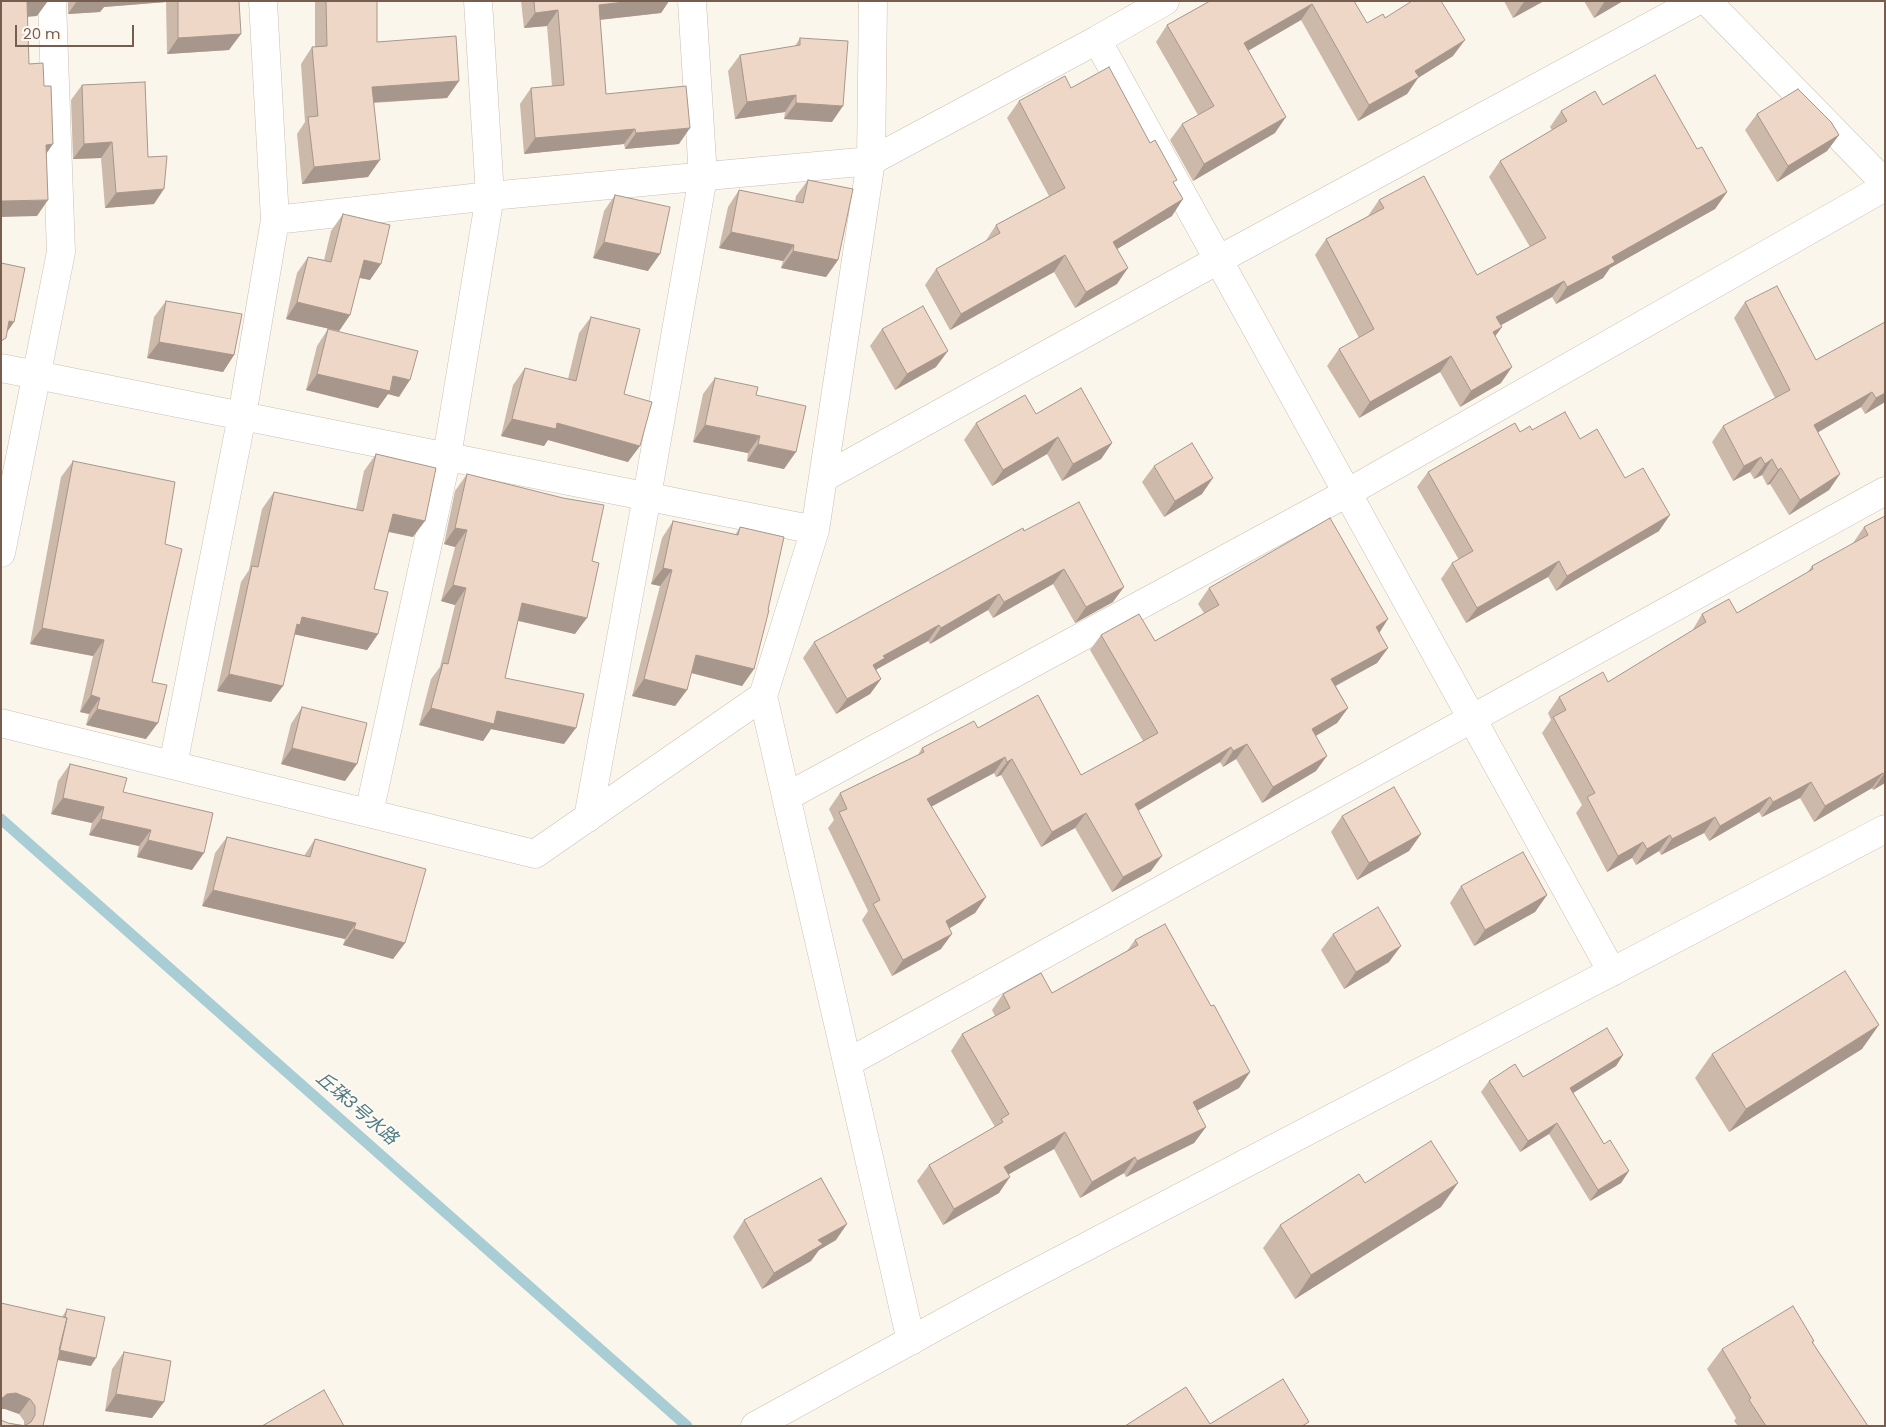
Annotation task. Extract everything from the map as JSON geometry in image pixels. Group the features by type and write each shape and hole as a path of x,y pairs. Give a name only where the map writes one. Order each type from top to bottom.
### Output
{"street":[{"path":"1,553 61,252 52,1"},
{"path":"173,765 242,416 275,220 263,1"},
{"path":"369,813 447,456 490,196 478,1"},
{"path":"588,818 648,496 704,176 692,1"},
{"path":"873,1 871,160 815,530 763,696 911,1340"},
{"path":"275,220 490,196 871,160 1097,40 1165,1"},
{"path":"823,478 1218,260 1697,1"},
{"path":"786,797 1347,493 1885,185 1708,1"},
{"path":"1097,40 1612,972"},
{"path":"1,368 815,530"},
{"path":"847,1063 1885,491"},
{"path":"1,722 535,854 763,696"},
{"path":"755,1426 999,1293 1885,829"}],"building":[{"path":"1,1 36,1 27,2 29,64 43,63 44,86 51,86 53,144 46,145 48,200 1,201"},
{"path":"178,1 239,1 241,34 178,38"},
{"path":"326,1 377,1 377,42 456,36 459,81 372,87 380,160 314,167 308,117 318,116 312,47 327,46"},
{"path":"534,1 633,1 599,5 606,94 686,86 690,128 636,133 635,129 535,138 531,88 564,85 558,10 535,13"},
{"path":"1210,1 1354,1 1367,23 1383,14 1385,18 1412,1 1441,1 1465,40 1415,71 1419,77 1369,105 1312,4 1244,43 1286,117 1204,164 1182,124 1214,106 1167,25"},
{"path":"800,38 848,41 843,106 796,103 796,95 747,102 740,55 800,45"},
{"path":"1109,67 1150,143 1155,140 1177,180 1173,182 1183,199 1113,242 1128,268 1086,292 1065,255 961,314 936,269 1000,233 996,225 1065,188 1019,101 1065,76 1071,88"},
{"path":"1655,75 1697,149 1702,147 1727,192 1612,257 1615,262 1567,287 1564,281 1496,317 1502,327 1493,332 1512,367 1471,391 1451,356 1370,402 1339,349 1374,329 1326,239 1384,208 1379,200 1424,176 1477,275 1546,238 1500,161 1567,121 1561,111 1595,91 1603,105"},
{"path":"145,82 148,157 167,156 164,189 116,193 112,142 84,144 82,85"},
{"path":"1798,89 1831,122 1839,135 1788,166 1757,114"},
{"path":"808,180 853,189 838,260 793,251 794,245 731,232 739,190 803,203"},
{"path":"615,195 670,207 660,254 604,242"},
{"path":"343,214 390,225 381,264 364,260 350,315 297,302 308,257 331,262"},
{"path":"1,263 25,268 14,322 9,321 6,338 1,341"},
{"path":"1777,286 1816,360 1885,322 1885,393 1876,398 1872,392 1814,425 1840,474 1800,500 1781,468 1778,470 1772,459 1765,464 1761,457 1744,466 1723,426 1790,390 1745,302"},
{"path":"166,301 242,314 234,355 159,342"},
{"path":"923,306 948,351 907,374 882,329"},
{"path":"591,317 640,329 624,394 652,402 640,446 557,423 556,429 512,419 525,368 576,381"},
{"path":"328,329 418,351 410,380 393,376 390,391 317,374"},
{"path":"715,378 758,387 756,395 806,406 796,452 758,444 760,436 705,425"},
{"path":"1081,388 1112,443 1073,464 1058,437 1003,470 976,423 1025,395 1036,414"},
{"path":"1565,412 1580,439 1597,429 1625,478 1643,468 1670,515 1567,576 1559,561 1477,608 1452,563 1473,551 1428,472 1515,423 1520,432 1530,426 1532,430"},
{"path":"1192,443 1213,478 1175,501 1154,466"},
{"path":"376,454 436,468 425,521 393,514 374,589 388,592 378,634 302,617 300,625 297,624 283,686 229,674 252,566 258,567 274,492 363,511"},
{"path":"73,461 175,482 165,544 182,549 152,682 167,685 158,723 97,709 100,698 91,695 104,640 42,628"},
{"path":"467,474 563,498 604,505 592,561 599,563 587,618 522,603 505,678 584,694 576,728 497,711 494,724 431,708 443,663 448,664 466,588 453,585 467,530 455,528"},
{"path":"1079,502 1124,587 1086,607 1064,569 1004,602 999,594 941,628 939,625 883,656 885,658 873,665 881,679 847,699 814,642 1023,528 1024,531"},
{"path":"1885,516 1885,774 1883,773 1825,806 1811,782 1773,802 1770,797 1720,826 1715,817 1672,839 1670,835 1647,849 1643,842 1618,856 1587,797 1595,793 1553,717 1566,710 1559,697 1603,672 1608,682 1706,622 1702,614 1729,599 1737,613 1813,569 1812,566 1868,535 1864,527"},
{"path":"1330,518 1388,619 1376,627 1388,648 1331,679 1348,708 1312,729 1327,756 1273,787 1247,744 1233,751 1231,747 1135,804 1162,856 1123,877 1086,813 1052,832 1012,759 1007,762 1005,757 927,799 986,897 946,921 952,934 903,960 873,904 880,900 839,812 847,809 840,793 924,752 922,748 974,721 978,728 1038,695 1081,775 1158,733 1101,635 1139,614 1155,641 1219,605 1209,588"},
{"path":"673,521 738,535 740,527 784,537 769,610 754,669 696,655 687,690 644,679 672,570 663,568"},
{"path":"302,707 367,723 357,764 292,748"},
{"path":"70,764 127,778 123,792 213,813 204,853 148,840 151,830 101,819 104,807 63,798"},
{"path":"1394,787 1421,834 1369,863 1342,816"},
{"path":"227,837 310,857 315,839 426,869 405,943 354,929 356,923 213,890"},
{"path":"1523,852 1547,895 1485,930 1461,886"},
{"path":"1378,907 1401,946 1356,972 1333,934"},
{"path":"1165,924 1211,1006 1214,1005 1250,1072 1193,1102 1206,1127 1137,1161 1135,1157 1092,1182 1065,1132 1004,1167 1010,1177 954,1209 929,1165 1003,1122 1001,1119 1009,1114 962,1034 1010,1008 1003,994 1041,973 1052,993 1138,945 1135,940"},
{"path":"1845,971 1879,1025 1746,1109 1712,1054"},
{"path":"1607,1028 1623,1055 1570,1088 1604,1144 1610,1140 1629,1171 1598,1190 1557,1123 1528,1141 1489,1081 1515,1064 1523,1077"},
{"path":"1431,1141 1458,1183 1311,1275 1280,1225 1359,1174 1365,1183"},
{"path":"821,1178 847,1224 818,1240 823,1244 774,1273 744,1220"},
{"path":"1,1303 67,1318 43,1426 24,1426 31,1422 35,1415 35,1406 30,1399 16,1393 7,1394 1,1399"},
{"path":"1793,1306 1814,1341 1812,1342 1868,1426 1766,1426 1749,1400 1751,1398 1722,1349"},
{"path":"67,1309 105,1317 96,1358 59,1350 67,1318 65,1317"},
{"path":"124,1352 171,1361 164,1402 116,1394"},
{"path":"1283,1379 1309,1422 1302,1426 1125,1426 1186,1387 1210,1424"},
{"path":"324,1390 344,1426 262,1426"},
{"path":"1,1420 8,1423 24,1426 1,1426"}],"waterway":[{"name":"丘珠3号水路","path":"1,819 687,1426"}]}
